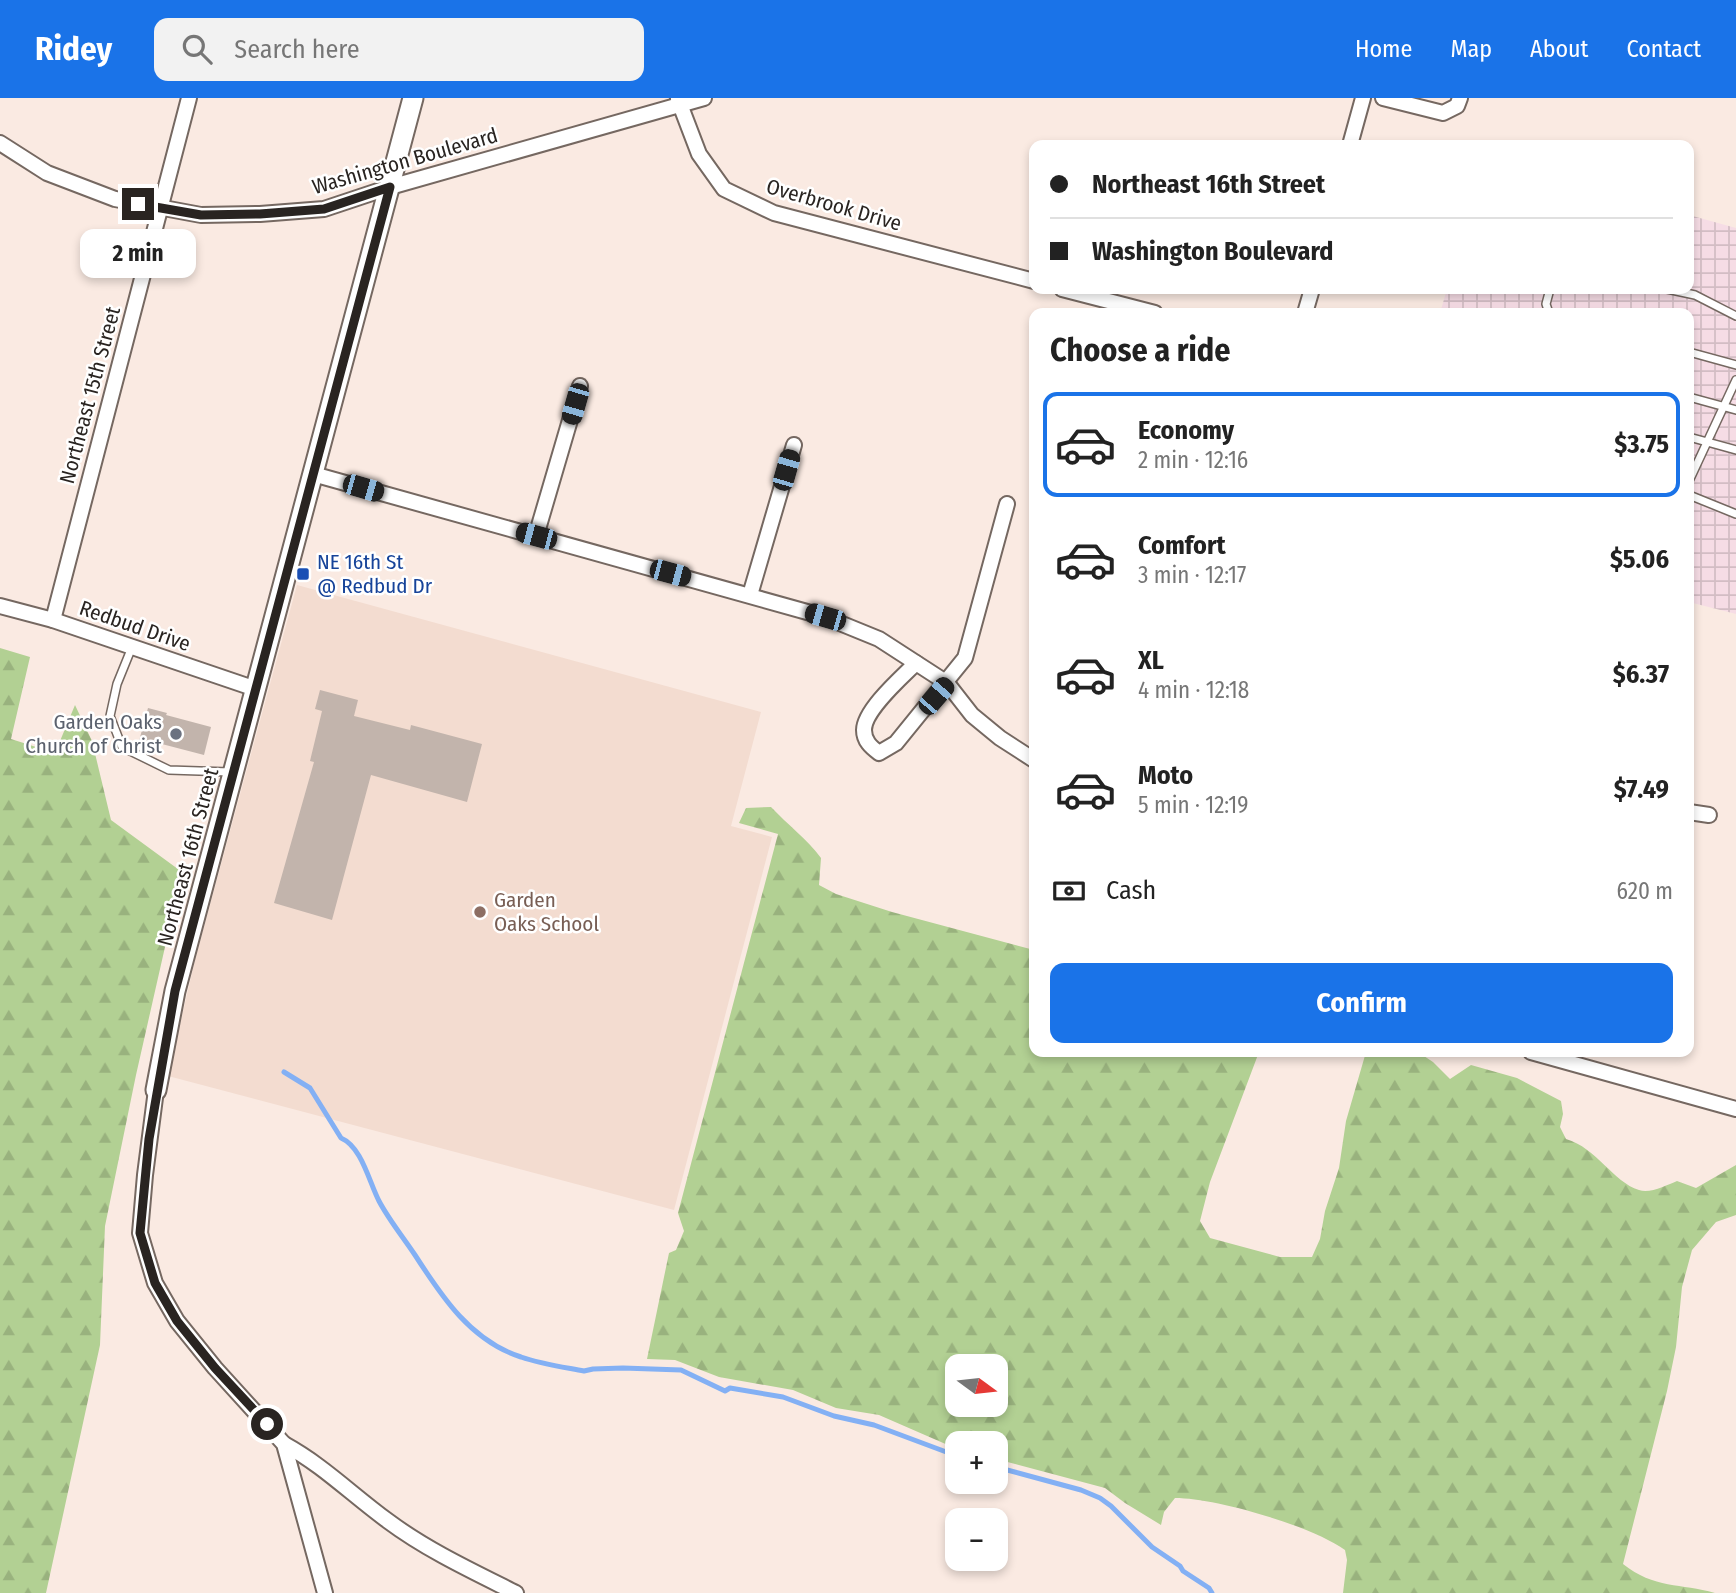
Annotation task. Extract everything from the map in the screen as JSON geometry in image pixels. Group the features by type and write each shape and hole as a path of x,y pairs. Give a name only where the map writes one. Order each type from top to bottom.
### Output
{"street":[{"name":"Northeast 15th Street","path":"53,620 189,98"},
{"name":"Northeast 16th Street","path":"326,1593 284,1444 215,1368 177,1321 155,1283 140,1233 156,1090 175,991 413,98"},
{"name":"Washington Boulevard","path":"0,143 47,173 115,199 201,215 260,214 324,209 679,102 704,98"},
{"path":"1351,140 1363,98"},
{"path":"1382,98 1443,113 1457,106 1460,98"},
{"name":"Overbrook Drive","path":"679,102 699,154 724,189 774,213 1029,280"},
{"path":"1081,294 1136,308"},
{"path":"536,536 580,386"},
{"path":"750,595 794,445"},
{"path":"313,474 825,617 879,639 947,683 972,715 1029,757"},
{"path":"916,663 873,707 864,728 868,744 879,753 896,743 965,658 1007,504"},
{"name":"Redbud Drive","path":"0,606 53,620 257,689"},
{"path":"1694,812 1709,815"},
{"path":"1549,1057 1736,1109"},
{"path":"284,1444 314,1461 389,1522 446,1558 516,1593"}],"lane":[{"path":"1690,294 1736,316"},
{"path":"1694,353 1736,365"},
{"path":"1694,470 1736,380"},
{"path":"1694,398 1736,410"},
{"path":"1694,438 1736,450"},
{"path":"1694,497 1736,514"},
{"path":"132,647 117,684 110,716 122,747 169,770 234,772"}],"shaded area":[{"path":"1694,216 1736,228 1736,614 1694,603 1694,308 1441,308 1446,294 1694,294"},
{"name":"Garden Oaks School","path":"297,585 761,712 731,826 772,837 674,1210 168,1076 195,960"}],"green space":[{"path":"0,648 30,657 11,739 55,753 75,705 92,741 111,820 182,872 105,1226 100,1345 46,1593 0,1593"},
{"path":"771,807 804,838 821,858 819,885 836,894 1029,949 1029,1057 1257,1057 1210,1182 1200,1221 1210,1238 1280,1257 1312,1257 1320,1239 1325,1211 1339,1168 1346,1121 1365,1057 1426,1057 1450,1079 1471,1065 1517,1078 1561,1101 1563,1114 1560,1127 1566,1139 1577,1143 1621,1180 1639,1190 1653,1190 1677,1181 1696,1188 1736,1165 1736,1215 1716,1222 1692,1250 1682,1287 1676,1347 1667,1391 1623,1564 1657,1582 1715,1593 1343,1593 1347,1560 1345,1550 1288,1523 1238,1508 1175,1498 1164,1512 1161,1525 1105,1488 1008,1462 1008,1431 945,1431 945,1444 879,1415 836,1408 793,1390 719,1377 675,1360 647,1359 669,1253 676,1250 684,1231 678,1213 778,834 739,823 746,808"}],"building":[{"path":"320,690 358,700 354,716 410,730 411,725 482,744 467,802 371,775 332,920 274,903 314,762 310,761 322,711 315,709"},
{"path":"148,708 211,727 204,755 139,741"}],"waterway":[{"path":"284,1072 310,1088 341,1138 360,1157 383,1208 447,1302 473,1329 503,1350 536,1362 584,1371 623,1368 681,1370 725,1391 730,1388 783,1397 834,1416 874,1425 945,1452"},
{"path":"1008,1470 1081,1490 1100,1498 1152,1547 1209,1588 1212,1593"}],"place":[{"name":"NE 16th St @ Redbud Dr","path":"303,574"},
{"name":"Garden Oaks Church of Christ","path":"176,734"},
{"name":"Garden Oaks School","path":"480,912"}],"route":[{"path":"138,204 201,215 260,214 324,209 390,187 175,991 156,1090 145,1175 140,1233 155,1283 177,1321 215,1368 267,1424"}]}
